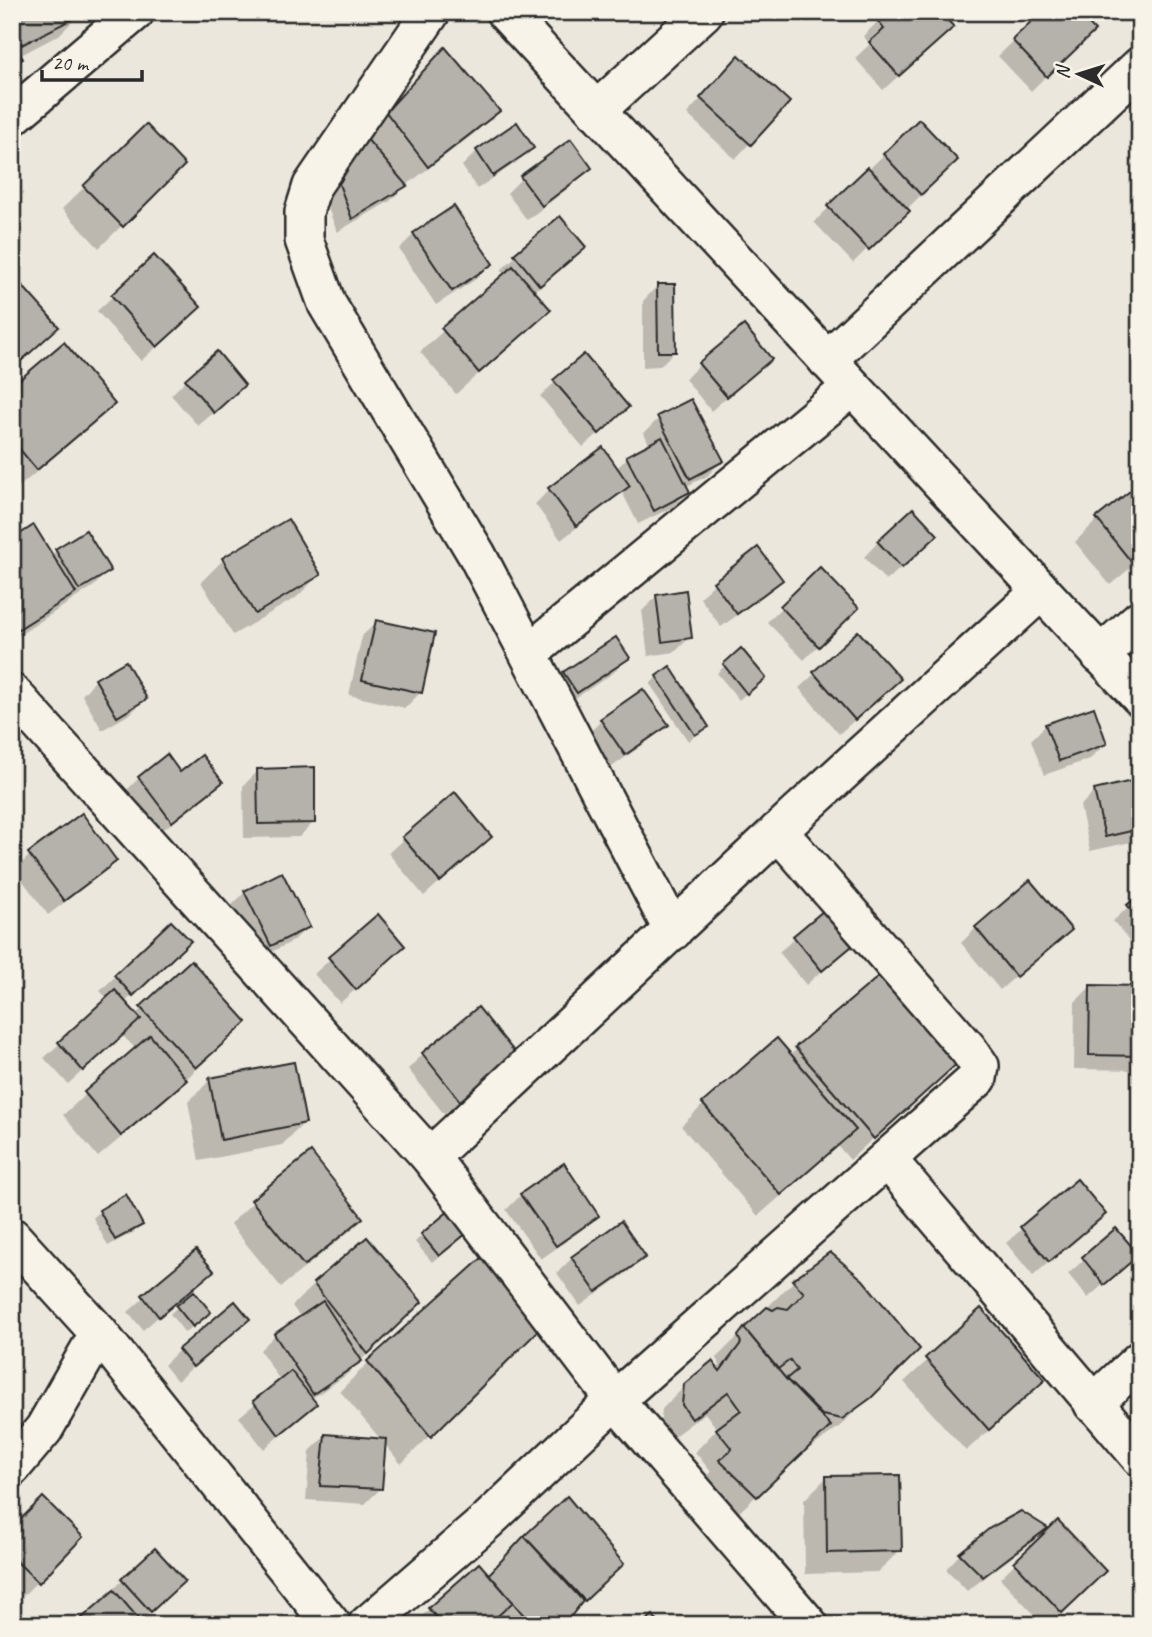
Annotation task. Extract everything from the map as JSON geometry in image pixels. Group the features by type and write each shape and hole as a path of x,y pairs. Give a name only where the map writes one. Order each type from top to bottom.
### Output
{"street":[{"path":"12,117 135,12"},
{"path":"431,12 312,186 304,212 304,240 327,304 477,555 673,930"},
{"path":"505,12 1140,697"},
{"path":"596,111 704,12"},
{"path":"827,360 1140,66"},
{"path":"529,653 852,387"},
{"path":"430,1157 778,831 1041,591"},
{"path":"1101,655 1140,619"},
{"path":"12,694 430,1157 615,1400 808,1625"},
{"path":"368,1625 487,1521 615,1400 978,1079 980,1066 778,831"},
{"path":"887,1159 1140,1457"},
{"path":"12,1237 99,1333 332,1625"},
{"path":"12,1467 44,1429 99,1333"},
{"path":"1093,1404 1140,1360"}],"building":[{"path":"12,12 84,13 22,45 12,26"},
{"path":"885,12 940,12 954,27 899,76 869,42 884,29 877,20"},
{"path":"1041,12 1077,12 1095,31 1047,77 1012,40"},
{"path":"12,41 23,59 12,65"},
{"path":"445,47 500,111 428,167 386,112"},
{"path":"739,55 790,102 751,145 700,98"},
{"path":"919,119 958,160 921,195 883,154"},
{"path":"517,122 534,148 493,176 476,150"},
{"path":"146,124 185,165 123,227 83,186"},
{"path":"366,138 407,186 352,219 339,184"},
{"path":"571,139 592,168 542,206 520,176"},
{"path":"868,167 910,211 869,250 827,206"},
{"path":"454,206 493,264 452,291 413,233"},
{"path":"560,216 586,247 540,286 514,254"},
{"path":"154,255 201,307 157,347 111,295"},
{"path":"513,266 551,310 479,373 441,328"},
{"path":"12,274 59,327 12,369"},
{"path":"657,284 675,284 676,352 658,352"},
{"path":"744,325 772,359 727,397 698,363"},
{"path":"64,342 115,404 37,470 12,440 12,386"},
{"path":"217,351 245,385 214,413 185,379"},
{"path":"584,354 629,407 599,434 553,380"},
{"path":"691,399 724,461 690,479 657,416"},
{"path":"662,437 690,492 654,511 626,456"},
{"path":"603,447 630,486 576,526 548,488"},
{"path":"1140,483 1140,558 1133,564 1096,518"},
{"path":"913,508 938,535 902,568 877,541"},
{"path":"288,519 321,575 255,614 222,558"},
{"path":"34,525 76,593 17,630 12,622 12,539"},
{"path":"86,530 111,571 79,590 55,549"},
{"path":"758,547 783,580 737,614 713,582"},
{"path":"820,567 859,608 819,647 780,606"},
{"path":"686,590 692,638 662,642 656,595"},
{"path":"376,620 435,633 422,693 362,680"},
{"path":"858,631 901,679 855,720 813,672"},
{"path":"616,637 630,658 577,693 563,672"},
{"path":"741,648 766,678 747,694 723,664"},
{"path":"126,661 147,699 117,717 95,679"},
{"path":"670,666 709,727 695,735 656,676"},
{"path":"643,689 669,725 625,755 600,719"},
{"path":"1094,707 1107,744 1059,761 1045,724"},
{"path":"167,754 180,772 202,755 223,782 172,822 138,777"},
{"path":"315,767 315,823 258,824 257,769"},
{"path":"1140,779 1140,829 1105,837 1094,790"},
{"path":"455,792 492,837 440,882 402,837"},
{"path":"82,813 117,861 64,901 28,853"},
{"path":"282,872 310,927 271,946 244,891"},
{"path":"1030,880 1072,930 1016,977 975,927"},
{"path":"1140,894 1140,921 1127,905"},
{"path":"823,911 852,946 822,971 793,936"},
{"path":"378,914 405,946 356,990 328,957"},
{"path":"171,921 191,941 133,996 114,975"},
{"path":"191,960 247,1022 196,1068 140,1007"},
{"path":"884,972 960,1061 874,1139 795,1047"},
{"path":"1090,985 1140,986 1140,1056 1089,1055"},
{"path":"115,990 141,1019 83,1071 58,1042"},
{"path":"478,1007 517,1055 460,1101 422,1053"},
{"path":"150,1035 187,1080 121,1136 84,1092"},
{"path":"777,1038 856,1130 781,1195 702,1103"},
{"path":"294,1062 306,1123 221,1140 209,1078"},
{"path":"311,1152 363,1218 304,1266 251,1200"},
{"path":"564,1163 599,1216 556,1246 520,1194"},
{"path":"1077,1179 1106,1214 1049,1262 1020,1227"},
{"path":"126,1194 143,1225 115,1240 99,1210"},
{"path":"450,1210 468,1232 439,1256 421,1234"},
{"path":"621,1221 646,1257 596,1292 571,1257"},
{"path":"1116,1228 1139,1255 1104,1285 1082,1257"},
{"path":"367,1237 422,1302 368,1354 313,1283"},
{"path":"196,1250 214,1271 159,1317 142,1295"},
{"path":"830,1252 863,1280 920,1349 871,1398 842,1419 822,1415 786,1379 797,1370 790,1360 778,1369 744,1328 767,1307 773,1310 778,1307 788,1309 804,1293 792,1280"},
{"path":"483,1257 545,1324 431,1437 367,1361"},
{"path":"194,1291 211,1312 193,1327 176,1306"},
{"path":"235,1301 250,1319 193,1367 178,1349"},
{"path":"323,1301 362,1361 313,1394 274,1334"},
{"path":"981,1308 1045,1380 989,1430 925,1358"},
{"path":"744,1328 786,1379 831,1426 757,1497 719,1460 732,1449 716,1429 741,1410 728,1392 692,1419 682,1405 684,1384 712,1361 720,1371 741,1343 738,1336"},
{"path":"291,1371 317,1404 279,1435 253,1401"},
{"path":"325,1434 386,1439 382,1489 320,1486"},
{"path":"900,1475 902,1551 827,1553 826,1476"},
{"path":"567,1496 624,1564 585,1601 524,1536"},
{"path":"43,1497 83,1537 39,1583 12,1557 12,1528"},
{"path":"1021,1511 1048,1528 983,1577 959,1553 990,1528"},
{"path":"1058,1520 1106,1571 1062,1613 1014,1562"},
{"path":"524,1536 583,1601 564,1625 532,1625 489,1574"},
{"path":"155,1548 185,1581 151,1612 121,1579"},
{"path":"479,1563 513,1602 488,1625 443,1625 428,1608"},
{"path":"114,1590 142,1623 140,1625 74,1625"},
{"path":"653,1615 660,1625 640,1625"}]}
